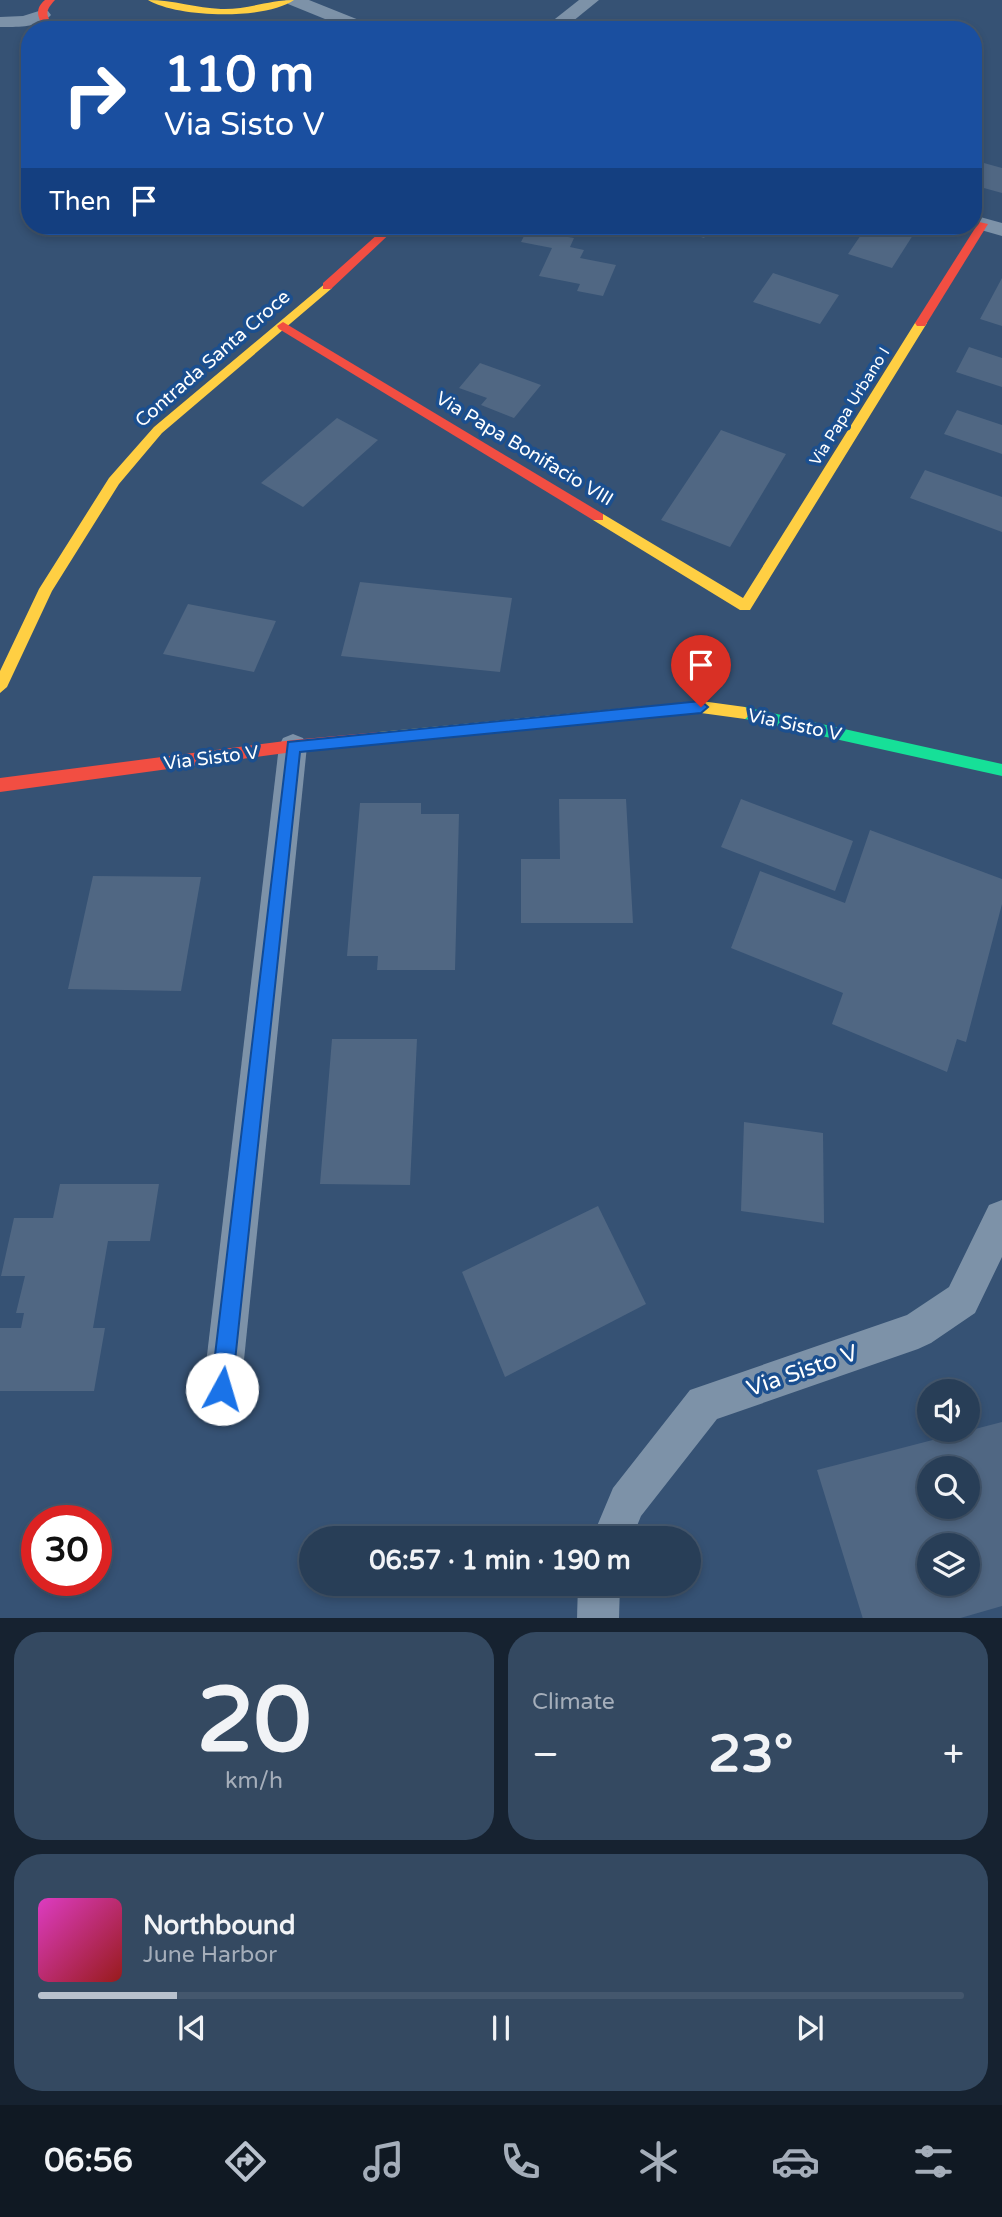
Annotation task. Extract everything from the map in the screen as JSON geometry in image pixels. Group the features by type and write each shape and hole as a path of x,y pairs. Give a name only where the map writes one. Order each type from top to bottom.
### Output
{"street":[{"path":"153,0 193,11 219,14 246,13 277,6 289,0"},
{"path":"294,0 346,21"},
{"path":"562,21 590,0"},
{"path":"25,21 47,15"},
{"path":"0,22 21,21"},
{"name":"Contrada Santa Croce","path":"0,687 47,589 114,481 158,429 283,326 383,235"},
{"name":"Via Papa Urbano I","path":"746,606 980,235"},
{"name":"Via Papa Bonifacio VIII","path":"283,326 746,606"},
{"name":"Via Sisto V","path":"0,785 293,746 701,707 759,715 1002,770"},
{"path":"222,1389 293,746"},
{"name":"Via Sisto V","path":"617,1526 627,1502 704,1404 918,1331 962,1300 1002,1218"},
{"path":"598,1618 599,1596"}],"building":[{"path":"982,162 1002,168 1002,193 982,187"},
{"path":"524,235 574,238 570,247 584,250 580,258 616,265 603,296 577,291 580,284 539,276 552,248 521,242"},
{"path":"861,235 913,235 892,268 848,254"},
{"path":"773,273 839,295 820,324 753,302"},
{"path":"1002,278 1002,326 980,319"},
{"path":"969,347 1002,358 1002,387 956,372"},
{"path":"480,363 541,385 514,418 481,405 487,398 459,388"},
{"path":"957,410 1002,425 1002,454 944,434"},
{"path":"337,418 378,440 303,507 261,483"},
{"path":"721,430 786,454 730,547 661,520"},
{"path":"925,470 1002,497 1002,532 910,498"},
{"path":"360,582 512,598 500,672 341,656"},
{"path":"188,604 276,621 254,672 163,654"},
{"path":"559,799 626,799 633,923 521,923 521,859 560,859"},
{"path":"741,799 853,841 835,891 721,847"},
{"path":"360,803 421,803 421,814 459,814 455,970 377,970 378,956 347,956"},
{"path":"870,830 1002,879 1002,904 966,1042 957,1039 947,1072 832,1024 843,993 731,948 760,871 845,903"},
{"path":"93,876 201,877 181,991 68,989"},
{"path":"332,1039 417,1039 410,1185 320,1184"},
{"path":"744,1122 823,1133 824,1223 741,1211"},
{"path":"60,1184 159,1184 150,1241 108,1241 93,1328 105,1328 94,1391 0,1391 0,1328 21,1328 24,1313 16,1313 25,1276 1,1276 14,1218 53,1218"},
{"path":"598,1206 646,1304 505,1377 462,1272"},
{"path":"1002,1422 1002,1606 960,1618 863,1618 817,1470 925,1442 980,1442 980,1428"}],"traffic: fast":[{"path":"745,713 1002,770"}],"traffic: slow":[{"path":"153,0 221,12 255,10 289,0"},
{"path":"0,687 46,589 114,481 158,430 327,286"},
{"path":"598,517 745,606 921,323"},
{"path":"379,738 701,707 745,713"}],"traffic: jam":[{"path":"45,21 42,15 43,6 50,0"},
{"path":"327,286 383,235"},
{"path":"921,323 976,235"},
{"path":"283,326 598,517"},
{"path":"0,785 293,746 379,738"}],"route":[{"path":"222,1389 293,746 701,707"}]}
